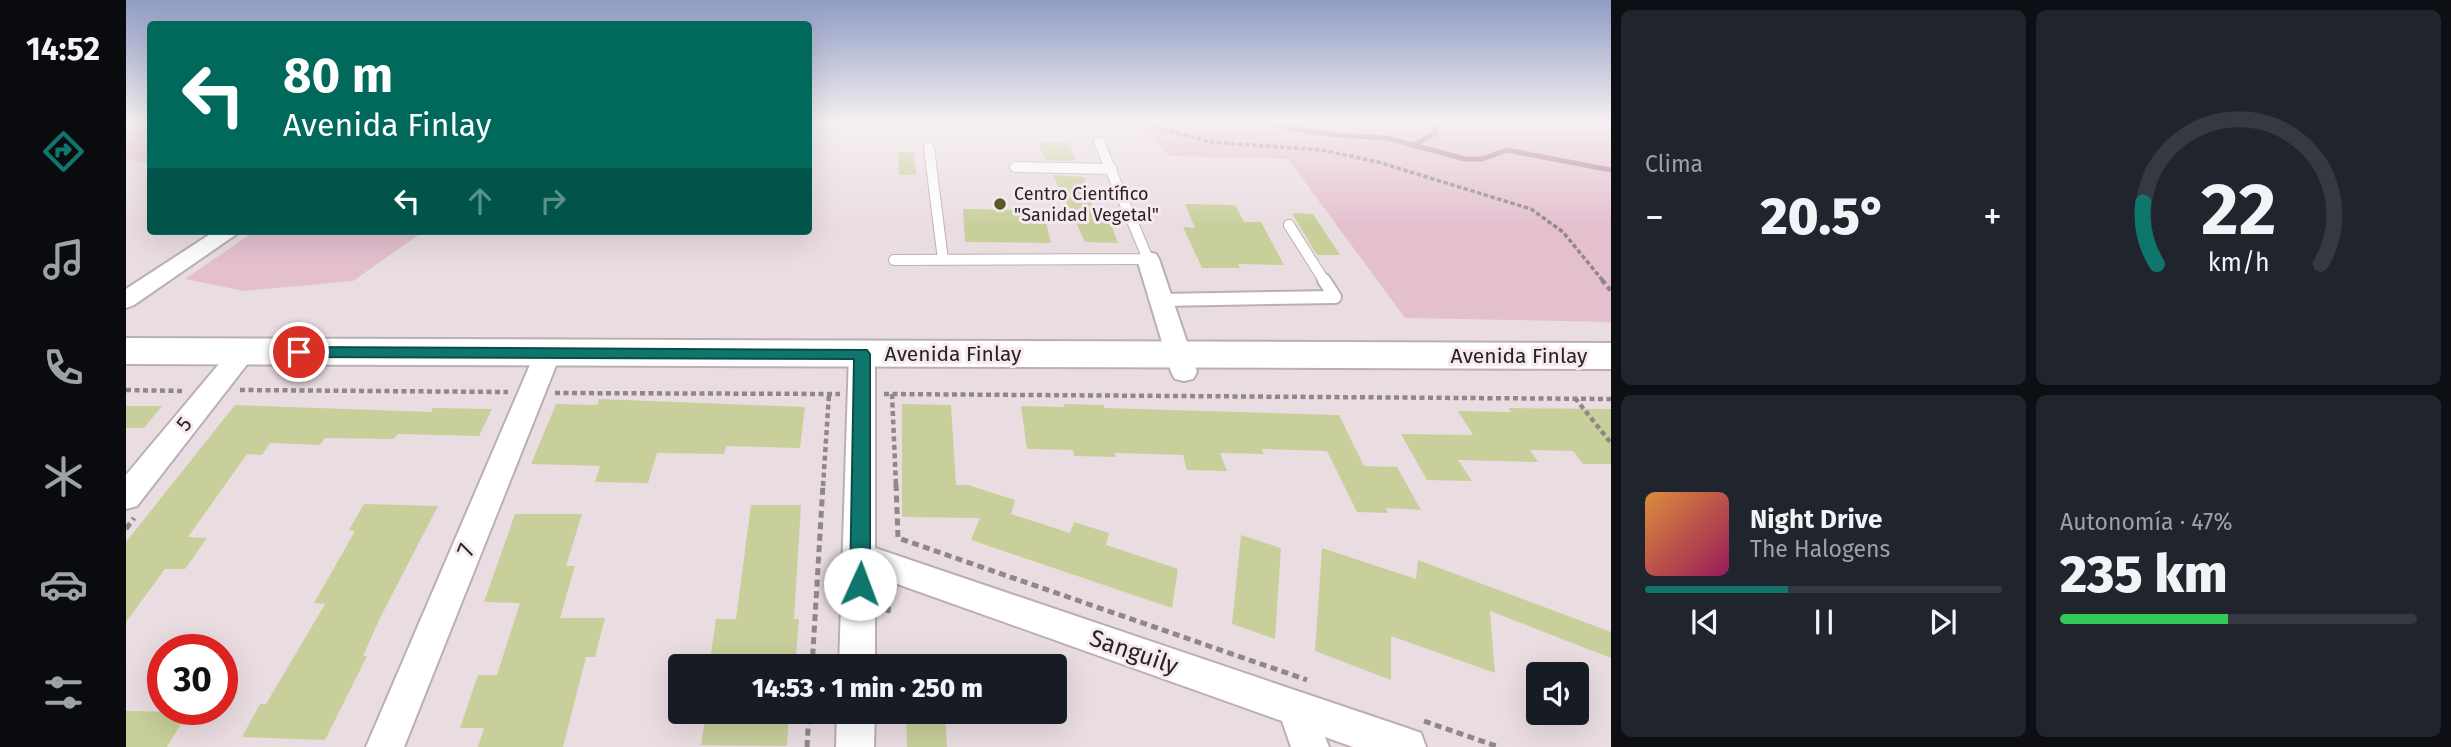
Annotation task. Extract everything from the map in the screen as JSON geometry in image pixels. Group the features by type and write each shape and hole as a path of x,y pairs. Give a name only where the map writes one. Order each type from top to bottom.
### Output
{"main road":[{"name":"Avenida Finlay","path":"126,351 236,361"},
{"name":"Avenida Finlay","path":"126,369 236,361 545,361 872,373 1393,356 1611,356"},
{"name":"Avenida Finlay","path":"1180,362 1372,376 1611,376"}],"street":[{"path":"126,300 224,235"},
{"path":"1148,260 1180,362"},
{"name":"5","path":"126,497 236,361"},
{"name":"7","path":"385,747 545,361"},
{"path":"860,654 884,554 872,373"},
{"name":"Sanguily","path":"884,554 1414,733"},
{"path":"1306,696 1310,747"},
{"path":"855,747 856,724"}],"lane":[{"path":"930,157 943,260"},
{"path":"894,260 1148,260 1106,157"},
{"path":"1015,167 1112,169"},
{"path":"1161,300 1335,297 1289,225"}],"path":[{"path":"1354,157 1531,209 1563,232 1611,291"},
{"path":"872,373 888,626"},
{"path":"813,654 829,394"},
{"path":"1574,398 1611,443"},
{"path":"884,554 1306,696"},
{"path":"807,747 808,724"},
{"path":"1414,733 1499,747"}],"shaded area":[{"path":"126,157 147,157 147,162"},
{"path":"1203,157 1611,157 1611,322 1405,318 1288,159"},
{"path":"249,235 418,235 353,281 244,291 185,279"}],"building":[{"path":"898,157 914,157 916,175 899,175"},
{"path":"1044,157 1074,157 1076,161 1046,160"},
{"path":"1053,175 1084,177 1094,211 1106,211 1118,243 1085,242"},
{"path":"1185,204 1235,205 1244,222 1261,222 1284,265 1238,264 1240,268 1202,268 1183,227 1195,228"},
{"path":"963,209 1043,210 1051,243 965,242"},
{"path":"1292,213 1313,214 1340,255 1317,255"},
{"path":"599,399 805,407 800,448 726,446 724,454 657,453 648,483 595,482 600,466 531,464 556,404 597,405"},
{"path":"902,404 951,405 956,485 968,485 1015,500 1011,514 1070,533 1074,522 1109,533 1106,545 1178,569 1172,608 971,540 980,518 902,517"},
{"path":"1064,404 1104,405 1104,408 1339,415 1364,466 1397,467 1421,510 1386,508 1388,513 1357,512 1327,451 1262,449 1264,454 1220,453 1227,471 1187,470 1183,455 1115,453 1116,457 1074,456 1073,450 1027,449 1021,406 1064,407"},
{"path":"235,405 431,412 433,408 492,409 479,436 398,434 394,439 325,438 320,445 270,443 262,455 247,454 188,537 207,538 185,569 165,569 126,622 126,542"},
{"path":"126,406 162,406 144,428 126,428"},
{"path":"1508,408 1611,409 1611,464 1583,464 1573,451 1530,450 1538,462 1458,460 1472,481 1427,480 1401,434 1473,435 1458,411 1511,412"},
{"path":"364,504 438,506 380,618 363,656 367,656 325,740 242,737 260,704 266,704 325,604 314,603 355,531 349,530"},
{"path":"751,505 801,505 794,619 799,619 796,654 711,654 716,619 736,619"},
{"path":"515,514 582,514 566,566 575,566 560,618 605,618 595,657 586,657 563,747 478,747 484,728 460,728 478,675 497,675 520,603 484,602"},
{"path":"1241,535 1281,548 1275,639 1232,624"},
{"path":"1322,548 1416,579 1418,560 1611,632 1611,658 1490,611 1495,673 1391,636 1391,680 1315,651"},
{"path":"126,711 147,711 147,725 180,725 167,747 126,747"},
{"path":"704,724 788,724 787,746 701,745"},
{"path":"906,724 946,724 947,747 907,747"}],"waterway":[{"path":"1457,157 1465,159 1488,157"},
{"path":"1543,157 1611,170"}],"place":[{"name":"Centro Científico \"Sanidad Vegetal\"","path":"1000,204"}],"route":[{"path":"299,352 862,354 860,584"}]}
